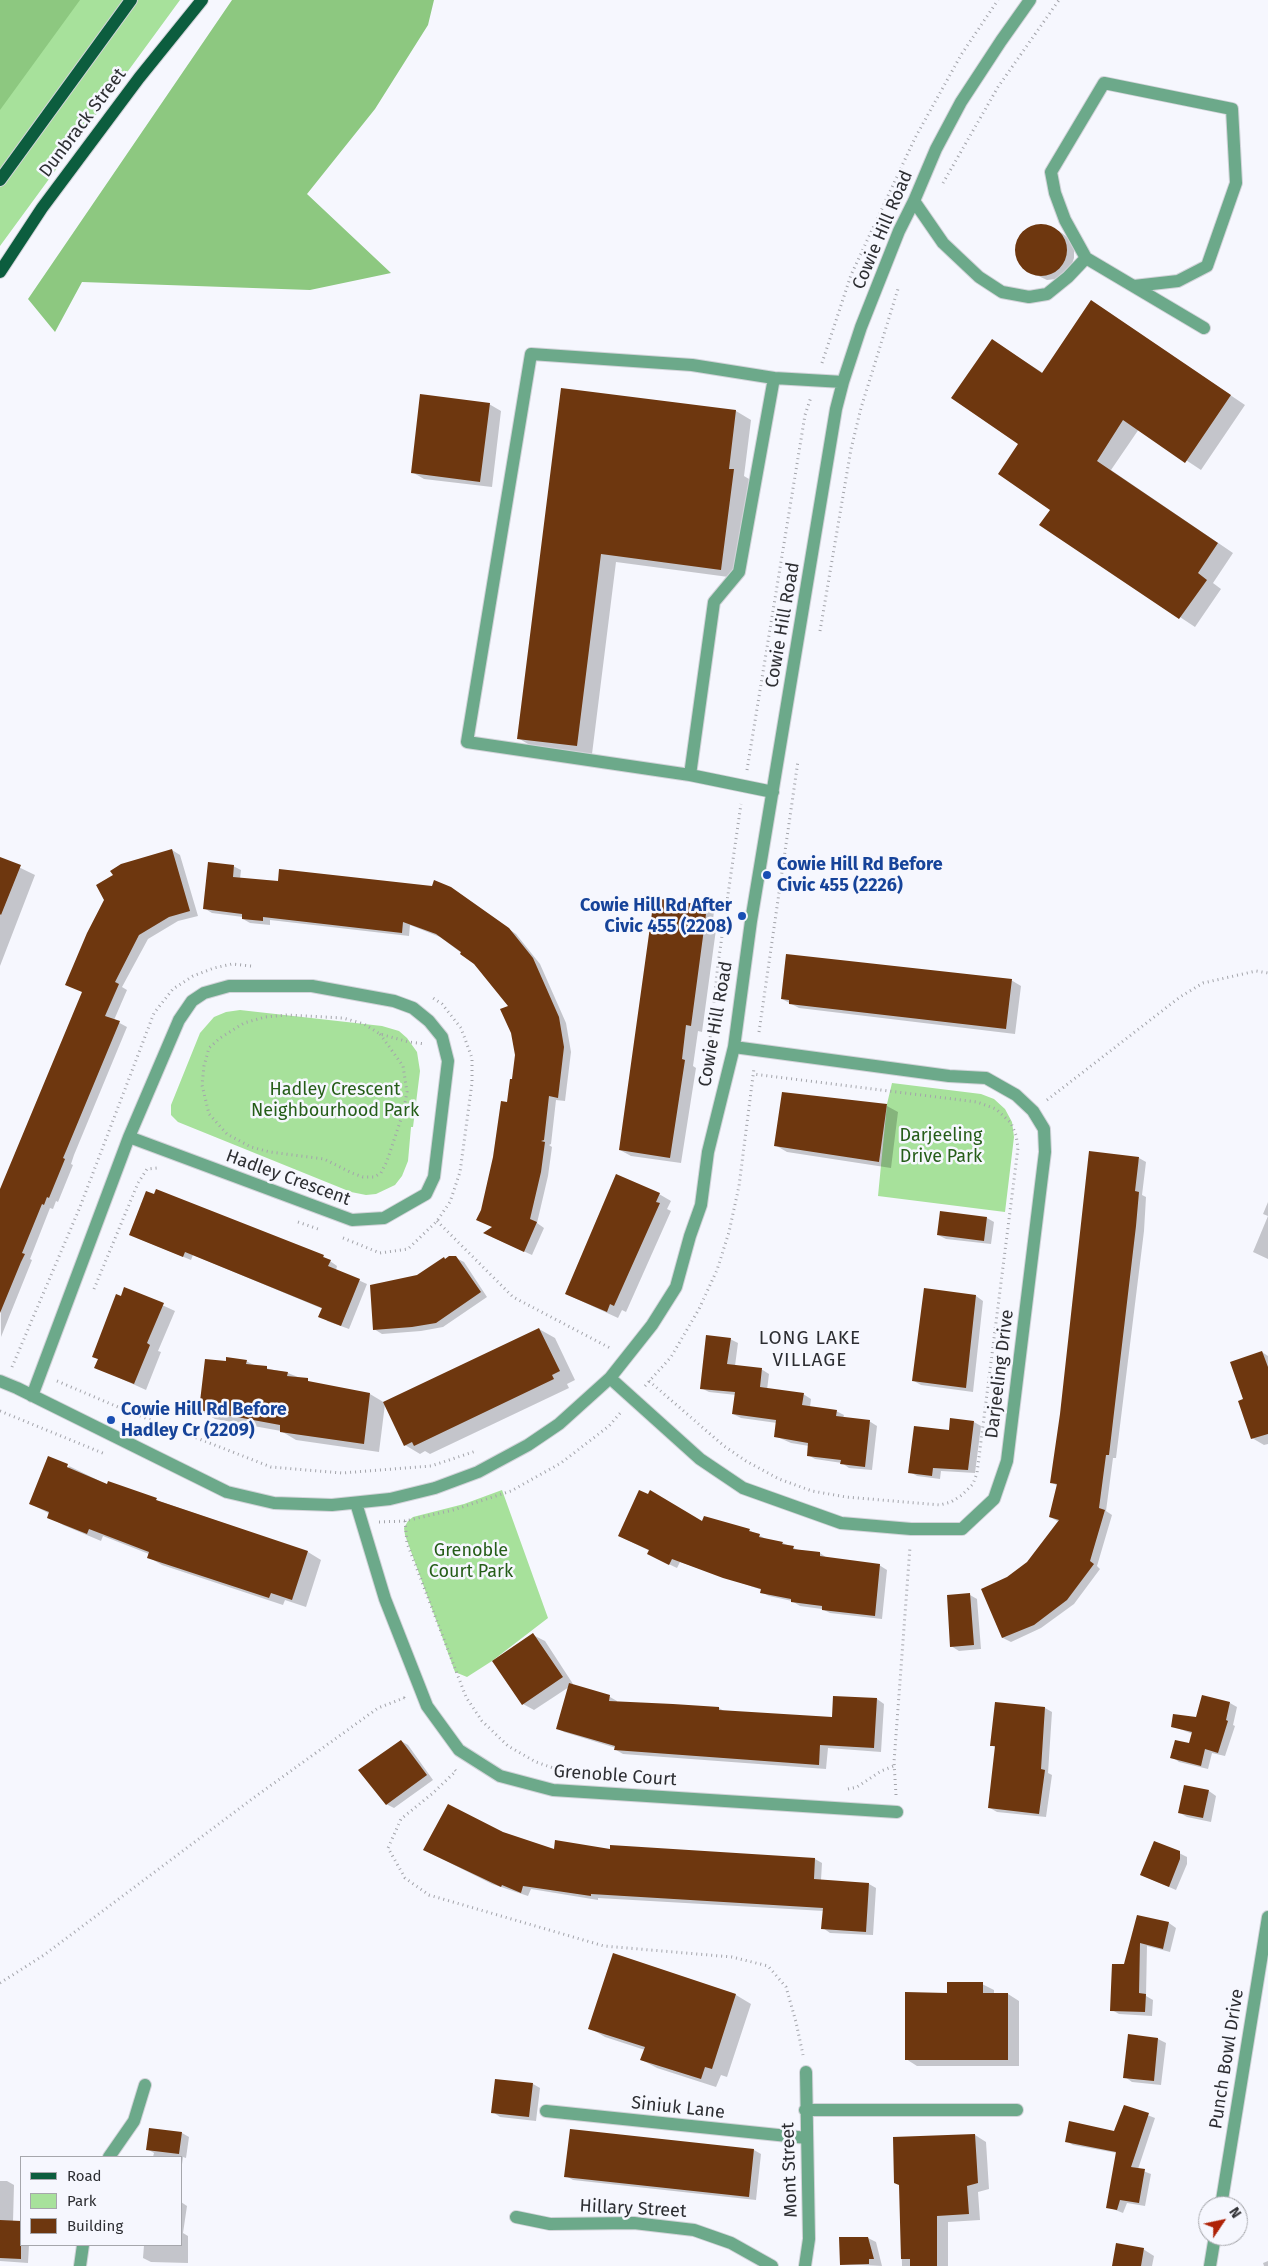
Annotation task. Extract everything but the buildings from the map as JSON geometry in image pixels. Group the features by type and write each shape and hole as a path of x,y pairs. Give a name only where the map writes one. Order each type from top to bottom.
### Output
{"main road":[{"name":"Dunbrack Street","path":"0,180 131,0"},
{"name":"Dunbrack Street","path":"0,272 42,208 138,78 202,0"}],"street":[{"name":"Cowie Hill Road","path":"0,1381 226,1492 274,1503 332,1505 356,1503 390,1499 435,1488 478,1472 528,1445 559,1424 610,1378 652,1325 676,1286 701,1205 708,1152 734,1048 751,921 772,792 836,409 843,382 861,327 899,231 914,202 936,149 961,102 1000,41 1030,0"},
{"path":"1134,286 1178,281 1208,266 1236,183 1232,109 1104,83 1051,172 1066,220 1086,258 1204,328"},
{"path":"914,202 943,243 979,277 1002,292 1029,296 1047,294 1068,277 1086,258"},
{"path":"772,792 690,775 468,742 530,354 692,365 774,378 843,382"},
{"path":"690,775 714,602 739,572 774,378"},
{"name":"Hadley Crescent","path":"32,1396 129,1137 179,1020 192,1001 204,993 229,986 312,986 394,1001 412,1008 429,1021 442,1037 448,1061 434,1177 426,1194 384,1218 352,1220 129,1137"},
{"name":"Darjeeling Drive","path":"610,1378 632,1400 700,1459 743,1488 841,1523 911,1529 962,1529 994,1499 1007,1461 1045,1152 1044,1129 1033,1111 1016,1095 986,1078 949,1076 734,1048"},
{"name":"Grenoble Court","path":"356,1503 385,1599 427,1706 459,1750 500,1776 554,1790 896,1812"},
{"name":"Punch Bowl Drive","path":"1222,2196 1268,1917"},
{"name":"Mont Street","path":"805,2266 810,2239 806,2072"},
{"path":"110,2156 134,2121 145,2084"},
{"path":"806,2110 1017,2110"},
{"name":"Siniuk Lane","path":"546,2111 807,2138"},
{"name":"Hillary Street","path":"516,2217 550,2224 634,2223 694,2230 731,2243 772,2266"},
{"path":"80,2266 83,2246"},
{"path":"1210,2266 1213,2246"}],"path":[{"path":"942,185 998,87 1059,0"},
{"path":"819,634 855,432 900,281"},
{"path":"566,1772 536,1762 508,1746 482,1721 466,1697 407,1542 405,1522 453,1510 511,1490 561,1463 609,1426 670,1357 699,1309 717,1270 729,1232 739,1186 753,1074 751,1050 800,751"},
{"path":"12,1368 80,1207 154,1013 173,989 192,976 232,964 252,966"},
{"path":"1033,1111 1134,1035 1180,997 1203,983 1256,971 1268,973"},
{"path":"340,1237 380,1253 408,1248 437,1222 450,1202 460,1172 472,1083 472,1058 461,1028 442,1004 426,993"},
{"path":"380,1034 404,1066 407,1092 403,1113 387,1161 380,1173 374,1177 352,1173 324,1159 279,1154 250,1147 227,1134 209,1114 202,1085 204,1066 210,1048 220,1038 244,1023 265,1017 342,1018 364,1024 380,1034 408,1042 444,1047"},
{"path":"649,1381 724,1446 746,1461 779,1479 812,1491 846,1497 940,1505 951,1502 962,1495 973,1484 977,1473 1018,1148 1016,1135 1011,1123 996,1109 977,1102 753,1074"},
{"path":"93,1291 138,1183 147,1169 157,1168 166,1171"},
{"path":"295,1220 322,1230"},
{"path":"437,1222 513,1296 616,1351"},
{"path":"59,1372 56,1381 271,1467 342,1473 431,1466 483,1448"},
{"path":"0,1411 21,1419"},
{"path":"896,1812 894,1766 911,1529"},
{"path":"0,1983 44,1955 252,1799 378,1708 404,1698 409,1706"},
{"path":"451,1765 456,1771 401,1819 388,1848 405,1878 429,1895 604,1946 732,1957 768,1966 786,1987 796,2022 806,2072"},
{"path":"846,1790 857,1787 881,1771 894,1766"}],"green space":[{"path":"0,0 180,0 0,246"},
{"path":"0,0 80,0 0,110"},
{"path":"232,0 434,0 428,25 375,109 307,194 391,273 310,290 82,282 55,332 28,299"},
{"name":"Hadley Crescent Neighbourhood Park","path":"240,1010 382,1026 399,1031 407,1038 417,1052 420,1071 413,1127 411,1127 408,1161 402,1176 395,1185 376,1194 366,1195 351,1192 178,1122 171,1115 171,1105 200,1033 214,1017 226,1012"},
{"name":"Darjeeling Drive Park","path":"892,1083 981,1094 994,1099 1005,1109 1012,1122 1014,1137 1005,1212 878,1196 887,1104"},
{"name":"Grenoble Court Park","path":"502,1490 548,1618 492,1661 467,1677 455,1672 404,1528 413,1517 464,1504"}],"place":[{"name":"Cowie Hill Rd Before Civic 455 (2226)","path":"767,875"},
{"name":"Cowie Hill Rd After Civic 455 (2208)","path":"742,916"},
{"name":"Cowie Hill Rd Before Hadley Cr (2209)","path":"111,1420"}],"district":[{"name":"LONG LAKE VILLAGE","path":"810,1350"}]}
